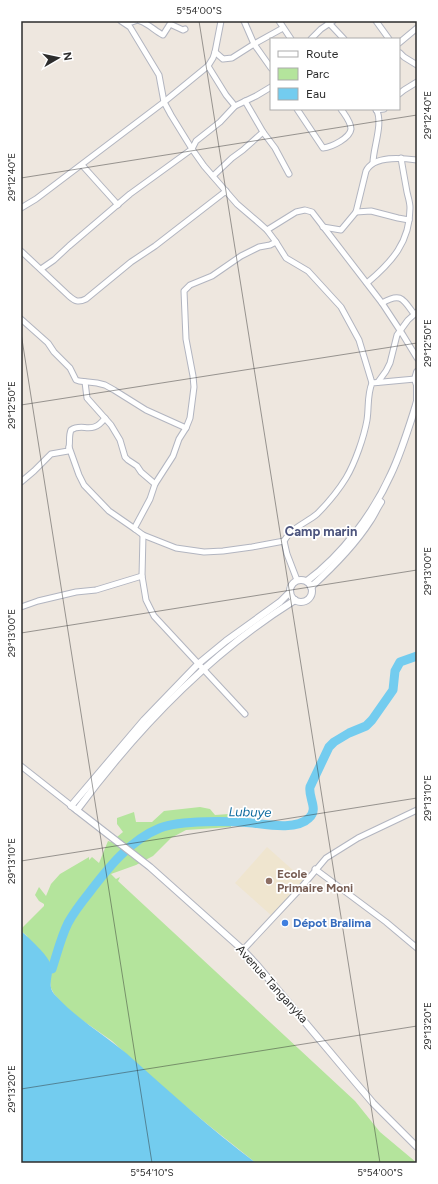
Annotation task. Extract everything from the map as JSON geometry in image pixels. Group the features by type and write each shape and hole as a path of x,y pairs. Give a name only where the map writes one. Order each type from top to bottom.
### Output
{"street":[{"path":"121,21 129,24 138,42 159,75 164,102 204,166 237,204 267,230 286,258 308,271 341,307 359,340 375,383"},
{"path":"129,24 135,21"},
{"path":"140,21 163,35 170,24 183,30 185,29"},
{"path":"21,208 36,199 82,165 208,66 215,52 221,21"},
{"path":"244,21 254,44 270,67"},
{"path":"279,21 290,38"},
{"path":"376,21 388,38"},
{"path":"312,38 330,22 343,38"},
{"path":"215,52 223,59 228,59 236,56 254,44 284,28"},
{"path":"400,43 417,28"},
{"path":"400,54 417,65"},
{"path":"208,66 226,95 235,106"},
{"path":"400,93 417,82"},
{"path":"41,269 54,260 145,183 192,149 196,141 220,122 235,106 270,88"},
{"path":"245,101 263,132 275,148 289,174"},
{"path":"298,110 323,148 336,144 349,134 351,129 350,123 342,110"},
{"path":"373,163 373,155 378,136 378,114 376,110"},
{"path":"213,176 263,132"},
{"path":"367,283 385,267 402,246 409,220 410,206 401,158"},
{"path":"323,227 341,230 356,212 366,171 373,163 386,159 401,158 417,160"},
{"path":"82,165 118,205"},
{"path":"21,251 75,301 79,302 84,300 126,266 155,246 226,191"},
{"path":"410,206 417,206"},
{"path":"267,230 296,212 305,210 312,212 382,303 417,358"},
{"path":"356,212 371,211 409,220"},
{"path":"135,529 150,499 155,484 173,456 179,439 190,418 194,387 186,339 184,290 190,285 212,276 241,256 259,247 276,242"},
{"path":"297,580 287,554 284,541 291,532 317,514 336,493 346,477 357,455 366,426 369,389 386,371 390,363 397,335 416,313 404,299 397,297 382,303"},
{"path":"21,319 48,343 54,352 70,368 76,380 97,383 110,388 146,410 186,428"},
{"path":"309,584 342,548 369,513 384,489 392,473 415,408 417,400 416,380 375,383"},
{"path":"85,382 87,398 111,425 120,440 125,457 137,466 155,484"},
{"path":"309,584 332,568 370,521 395,473 408,440 417,411"},
{"path":"21,482 51,454 68,451 70,440 69,435 71,430 77,428 96,427 100,425 105,418"},
{"path":"69,447 84,485 109,511 143,535 176,548 204,552 252,548 284,541"},
{"path":"143,535 142,576 146,600 154,616 245,714"},
{"path":"21,607 38,601 76,592 96,590 142,576"},
{"path":"74,808 144,720 198,664 280,602 290,592 293,583 297,580 302,580 309,584 312,592 308,600 301,602 295,600 290,592"},
{"path":"74,808 135,738 179,693 238,640 295,600"},
{"path":"21,766 74,808"},
{"name":"Avenue Tanganyka","path":"74,808 109,834 150,868 242,950 257,965 369,1098 417,1147"},
{"path":"242,950 299,890 315,869 326,858 341,848 406,814 417,810"},
{"path":"315,869 386,922 417,948"}],"shaded area":[{"name":"Ecole Primaire Moni","path":"267,847 304,880 272,916 235,883"}],"green space":[{"path":"200,807 210,809 215,815 229,814 231,827 186,830 171,838 153,856 136,865 111,874 116,879 120,877 118,881 355,1101 380,1132 417,1163 256,1163 161,1086 112,1041 79,1018 54,994 50,981 52,969 26,935 21,931 21,929 44,906 44,904 39,901 35,895 39,887 46,896 51,884 60,874 89,857 89,860 92,857 99,863 108,841 111,842 123,832 117,824 117,818 134,812 136,822 152,822 164,811"}],"water":[{"path":"21,931 38,947 49,961 52,969 51,988 64,1004 81,1019 126,1053 174,1096 256,1163 21,1163"}],"waterway":[{"name":"Lubuye","path":"52,969 61,940 70,919 104,874 120,856 129,847 149,833 169,825 192,822 232,822 282,826 304,822 309,818 313,811 310,787 329,747 334,742 349,733 366,726 372,720 393,690 395,671 400,662 417,656"}],"place":[{"name":"Ecole Primaire Moni","path":"269,881"},
{"name":"Dépot Bralima","path":"285,923"}],"district":[{"name":"Camp marin","path":"321,531"}]}
